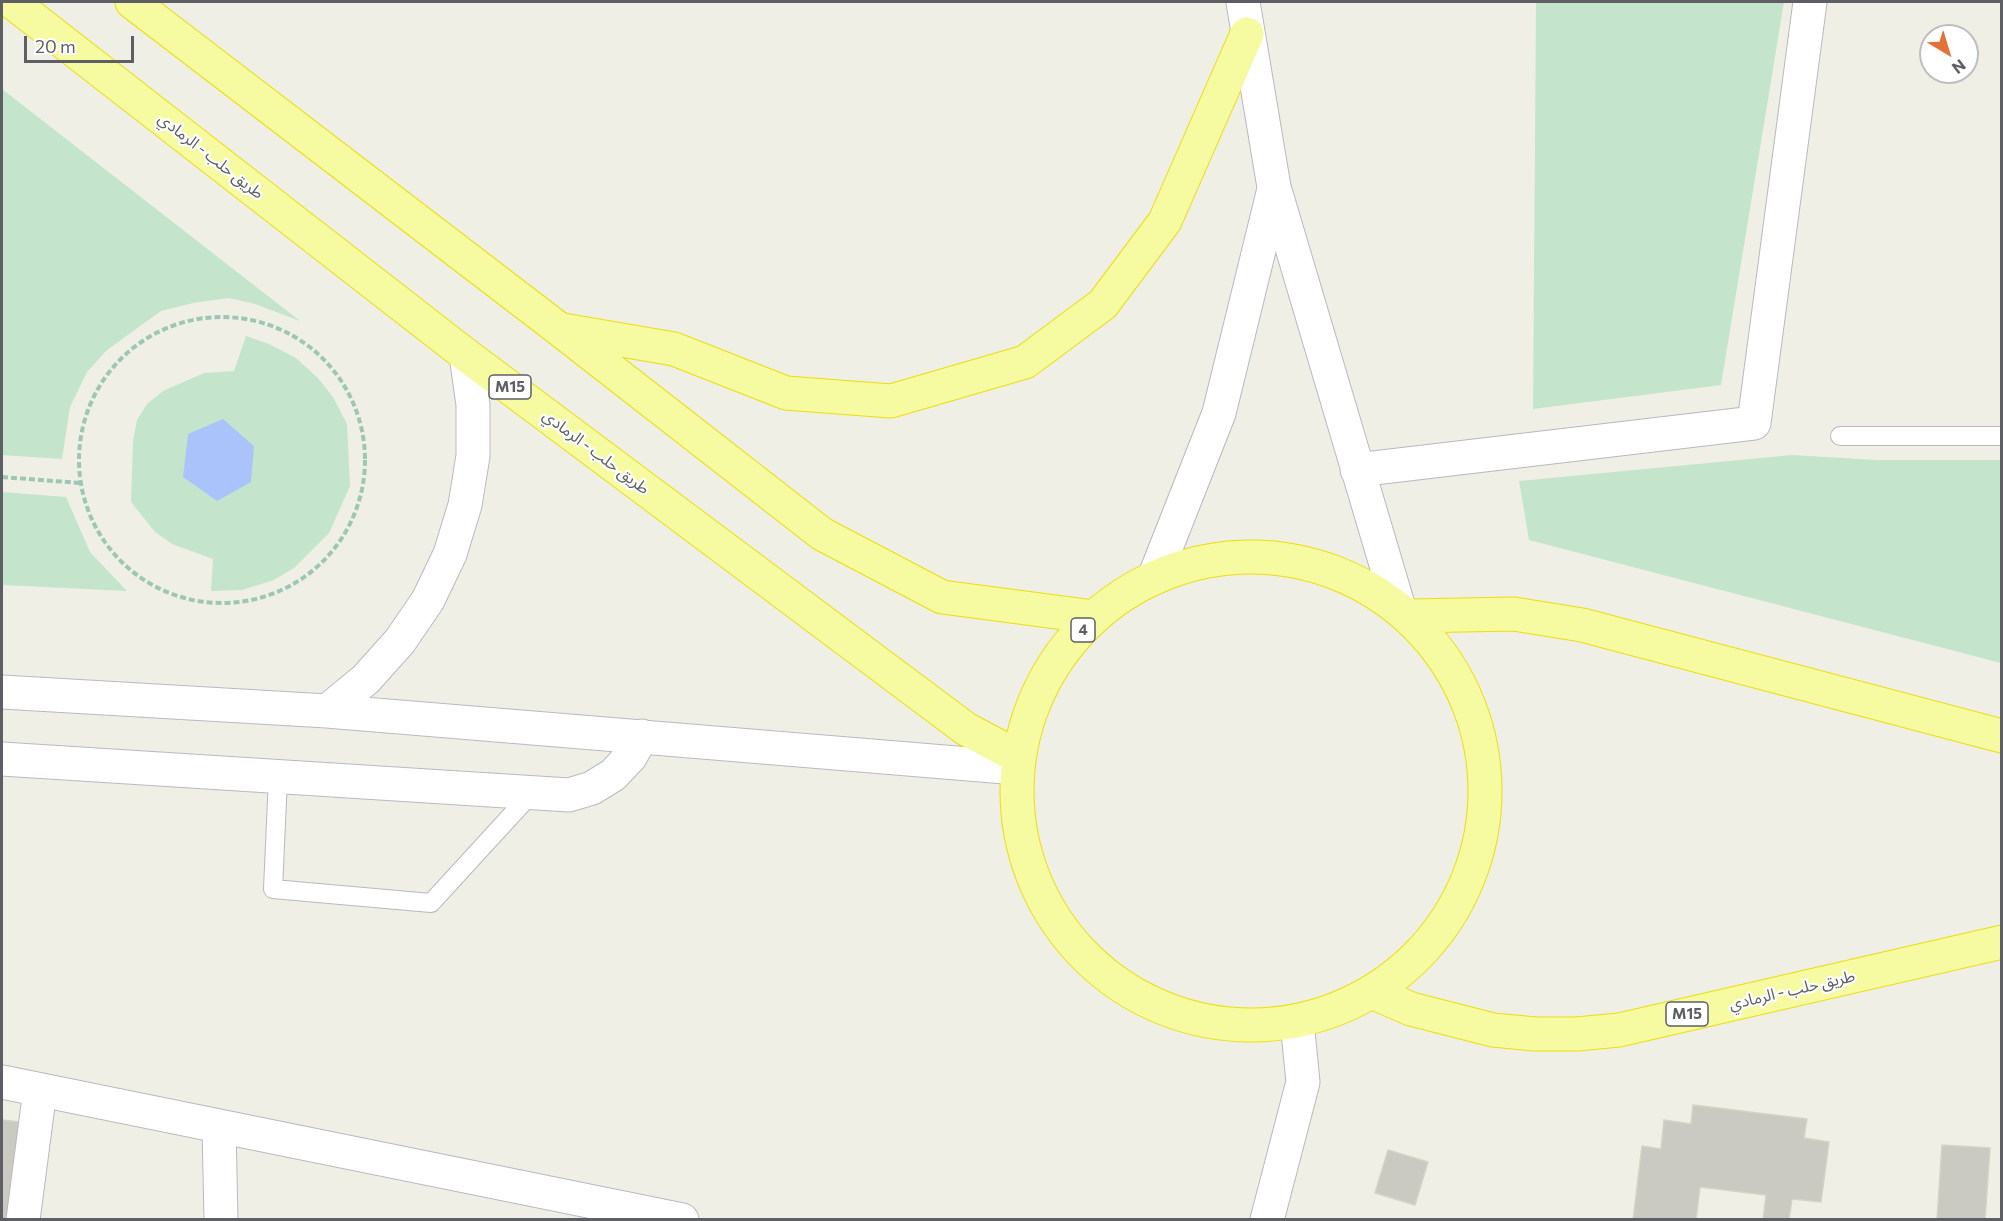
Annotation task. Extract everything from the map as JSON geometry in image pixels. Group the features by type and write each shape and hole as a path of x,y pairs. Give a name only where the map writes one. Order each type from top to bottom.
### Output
{"highway":[{"name":"طريق حلب - الرمادي","path":"12,2 466,355 966,729 1018,762"},
{"path":"132,2 560,329 822,534 942,597 1094,617"},
{"path":"560,329 674,349 786,393 891,401 1025,362 1103,304 1165,221 1248,34"},
{"name":"4","path":"1281,558 1344,575 1404,612 1450,664 1476,721 1487,783 1481,845 1458,903 1421,954 1372,993 1297,1022 1234,1026 1173,1014 1117,985 1071,943 1038,890 1019,830 1018,762 1033,705 1058,658 1094,617 1154,578 1216,559 1281,558"},
{"path":"1404,612 1514,614 1581,625 2001,736"},
{"name":"طريق حلب - الرمادي","path":"1372,993 1441,1019 1493,1030 1535,1034 1577,1034 1619,1030 2001,942"}],"street":[{"path":"1243,2 1274,187 1357,470 1404,612"},
{"path":"1357,470 1754,423 1810,2"},
{"path":"1154,578 1219,413 1274,187"},
{"path":"327,711 366,679 400,642 428,600 450,554 465,505 473,456 473,405 466,355"},
{"path":"2,692 327,711 1018,762"},
{"path":"2,759 530,795 569,795 592,788 613,775 630,757 642,736"},
{"path":"1267,1220 1303,1082 1297,1022"},
{"path":"2,1082 682,1220"},
{"path":"23,1220 40,1090"},
{"path":"219,1126 221,1220"}],"lane":[{"path":"1840,436 2001,436"},
{"path":"278,778 273,889 431,903 530,795"}],"path":[{"path":"228,316 253,320 277,327 312,349 336,372 349,394 364,441 364,469 360,496 350,522 336,546 317,567 294,583 269,595 242,601 214,602 187,599 161,590 137,576 116,557 99,535 87,510 80,483 78,456 81,431 89,406 110,371 134,347 155,333 202,318 228,316"},
{"path":"2,477 80,483"}],"green space":[{"path":"1536,2 1784,2 1721,385 1533,409"},
{"path":"2,89 300,321 255,304 229,298 193,303 161,311 107,350 87,372 70,407 62,459 2,455"},
{"path":"246,336 269,344 296,358 318,378 333,397 347,424 350,486 329,533 294,568 274,580 242,590 211,591 213,559 172,544 155,532 131,502 133,441 137,420 147,404 163,391 204,373 234,371"},
{"path":"1792,455 1876,460 2001,460 2001,663 1529,540 1519,481"},
{"path":"2,492 66,497 90,552 127,591 2,585"}],"water":[{"path":"223,419 254,446 251,482 217,501 183,477 188,434"}],"building":[{"path":"1693,1105 1807,1119 1804,1138 1829,1142 1821,1202 1792,1199 1789,1220 1763,1220 1766,1195 1700,1187 1696,1220 1633,1220 1642,1146 1661,1149 1664,1120 1691,1124"},
{"path":"2,1120 20,1122 9,1220 2,1220"},
{"path":"1942,1145 1990,1148 1985,1220 1937,1220"},
{"path":"1388,1150 1428,1162 1415,1205 1375,1193"}]}
